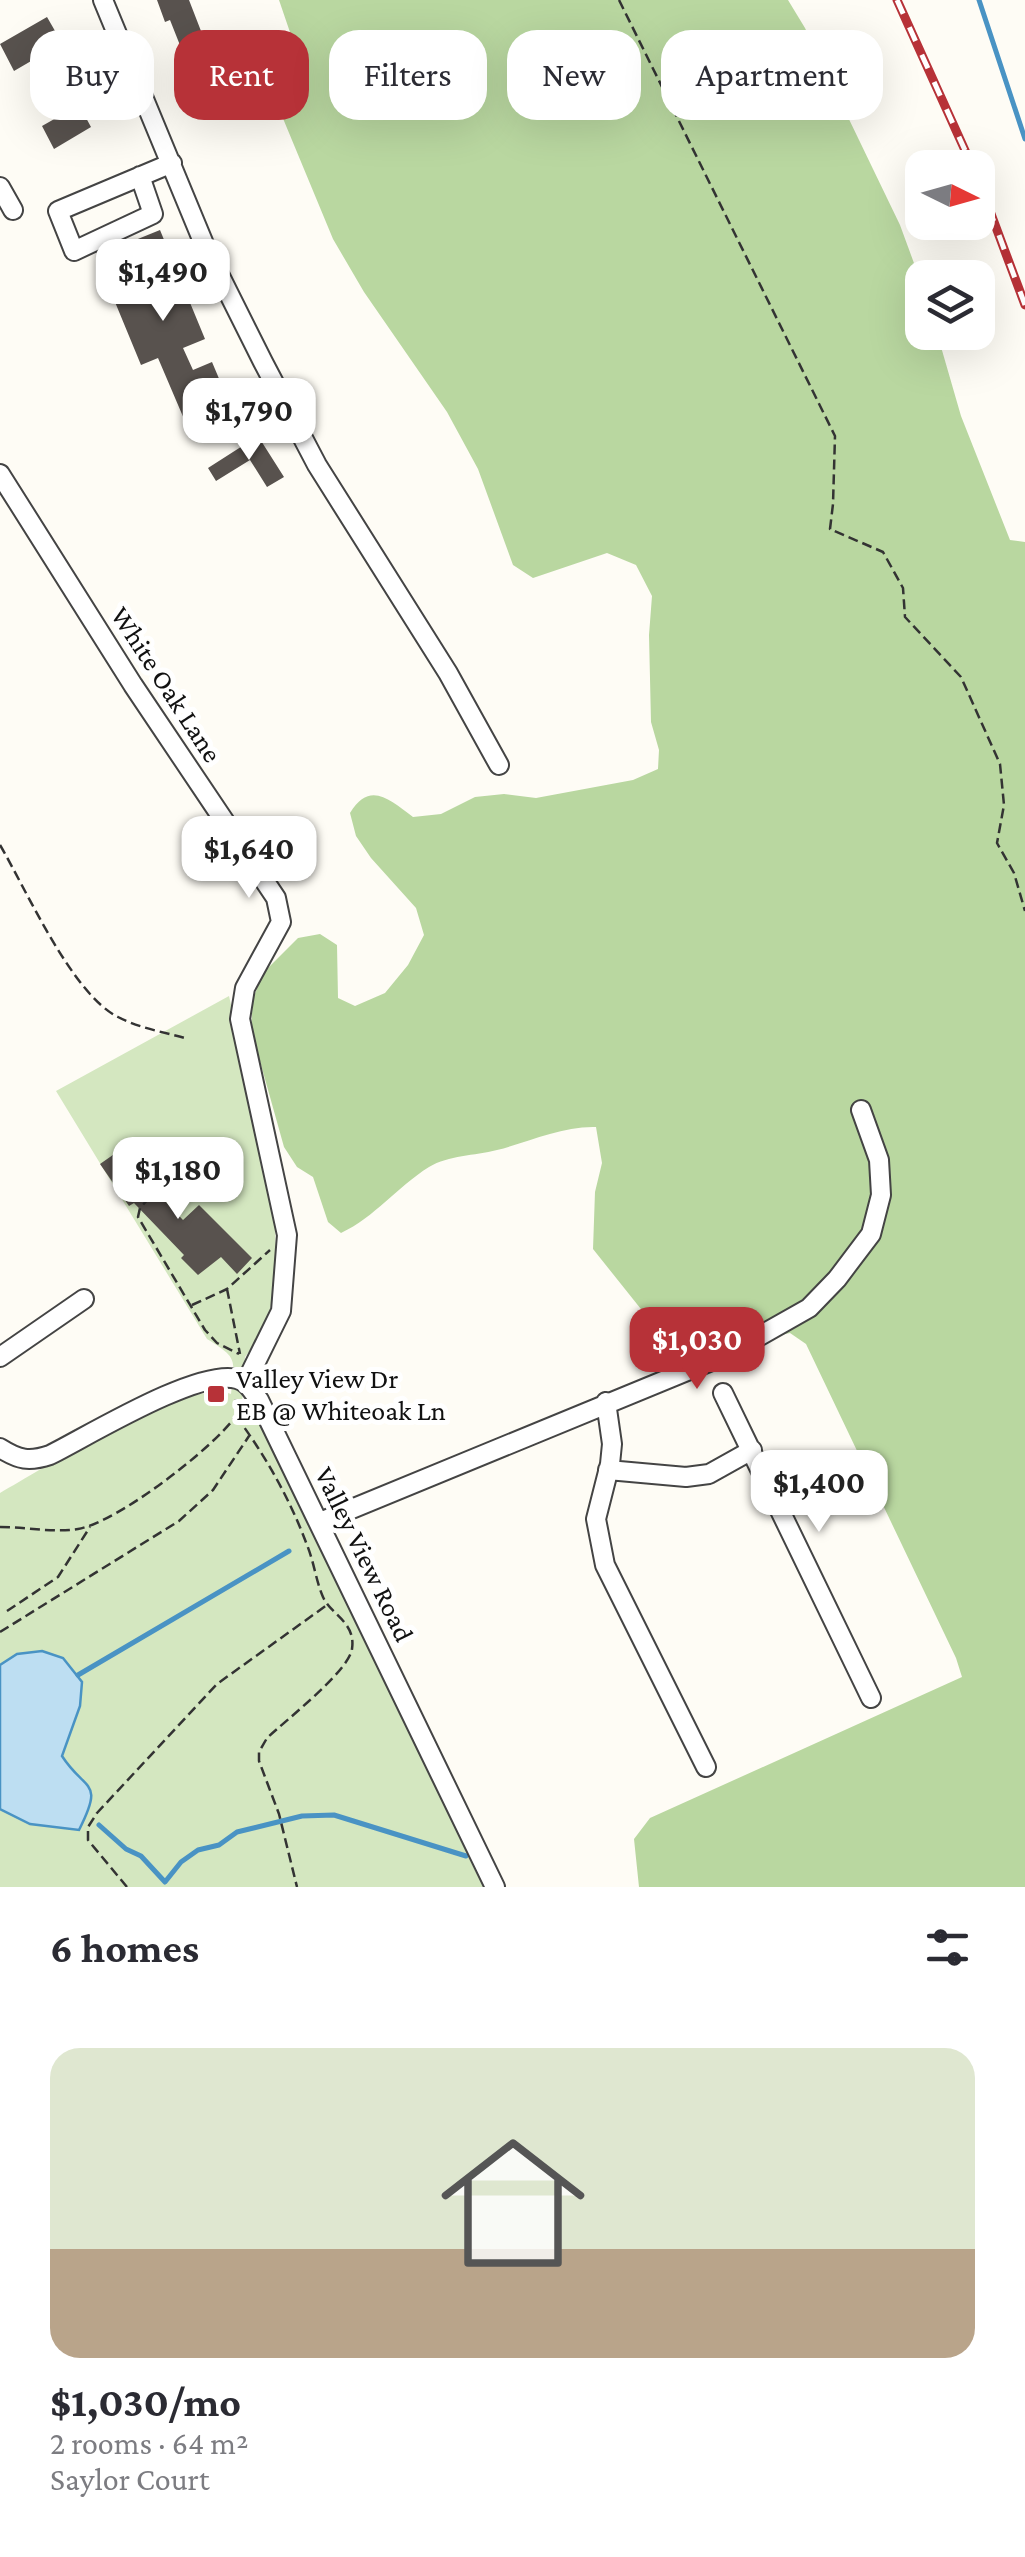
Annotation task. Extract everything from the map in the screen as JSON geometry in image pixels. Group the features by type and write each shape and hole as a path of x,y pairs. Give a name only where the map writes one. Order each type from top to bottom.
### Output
{"street":[{"path":"102,0 204,244 318,465 448,673 499,765"},
{"path":"140,176 153,214 74,251 58,210 140,176 172,163"},
{"path":"0,187 13,210"},
{"name":"White Oak Lane","path":"0,474 133,685 276,898 282,922 245,988 240,1019 287,1235 286,1273 281,1312 241,1390"},
{"path":"320,1522 726,1355 809,1308 837,1280 871,1234 882,1195 879,1160 861,1110"},
{"path":"0,1356 84,1299"},
{"path":"0,1448 16,1458 32,1461 171,1394 216,1377 234,1377 241,1390"},
{"name":"Valley View Road","path":"241,1390 259,1400 496,1887"},
{"path":"723,1393 871,1698"},
{"path":"606,1402 612,1444 596,1520 605,1565 706,1767"},
{"path":"608,1470 708,1474 752,1450"}],"path":[{"path":"619,0 834,436 830,529 883,552 903,588 905,617 961,677 1000,764 1004,805 997,843 1014,873 1025,911"},
{"path":"0,845 80,984 114,1016 185,1038"},
{"path":"160,1186 140,1208 138,1217 211,1338 240,1358 227,1289"},
{"path":"190,1306 227,1289 270,1250 271,1240"},
{"path":"0,1528 69,1530 90,1526 208,1447 236,1416 241,1390"},
{"path":"236,1416 306,1540 328,1604 342,1617 352,1649 340,1672 262,1746 261,1769 282,1827 297,1887"},
{"path":"0,1632 179,1521 213,1490 250,1435"},
{"path":"6,1611 58,1577 90,1526"},
{"path":"127,1887 88,1840 88,1828 97,1812 217,1684 328,1604"}],"green space":[{"path":"279,0 788,0 806,30 661,30 661,120 849,120 900,225 913,260 905,260 905,350 942,350 961,416 1010,540 1025,542 1025,1887 639,1887 634,1839 650,1818 962,1677 806,1344 790,1333 763,1339 692,1373 593,1249 595,1192 602,1163 596,1127 558,1132 437,1163 341,1233 328,1222 313,1177 297,1167 284,1147 251,1029 253,999 263,973 298,938 320,934 337,945 338,998 355,1006 385,993 408,965 424,935 416,908 356,836 350,813 358,803 365,797 380,796 413,817 441,814 475,797 504,794 536,798 633,780 658,769 659,750 651,722 652,596 636,565 607,553 533,578 513,565 478,469 447,412 364,292 333,239 284,120 309,120 309,30 289,30"},
{"path":"229,996 273,1185 277,1273 261,1336 245,1357 242,1403 263,1429 281,1464 483,1887 0,1887 0,1493 149,1411 209,1393 231,1394 233,1373 232,1360 207,1339 56,1091"}],"water":[{"path":"42,1651 63,1658 82,1682 80,1706 62,1756 91,1794 79,1830 30,1824 0,1809 0,1665 17,1654"}],"building":[{"path":"157,0 189,0 201,30 174,30 170,20 165,22"},
{"path":"47,17 54,30 30,30 30,62 14,71 0,44"},
{"path":"53,120 87,120 91,127 54,149 42,126"},
{"path":"160,230 205,339 183,348 193,370 212,362 231,407 226,409 226,417 190,433 158,358 141,365 96,256"},
{"path":"258,436 284,477 267,487 250,460 216,481 208,468"},
{"path":"120,1150 156,1202 161,1197 183,1220 199,1205 252,1258 237,1274 221,1257 198,1275 134,1203 129,1206 100,1164"}],"waterway":[{"path":"979,0 1025,139"},
{"path":"78,1675 289,1551"},
{"path":"99,1825 126,1849 141,1856 165,1882 181,1862 198,1850 219,1845 237,1832 302,1816 334,1815 466,1856"}],"railway":[{"path":"897,0 965,150"},
{"path":"995,225 1025,305"}],"place":[{"name":"Valley View Dr EB @ Whiteoak Ln","path":"216,1394"}]}
